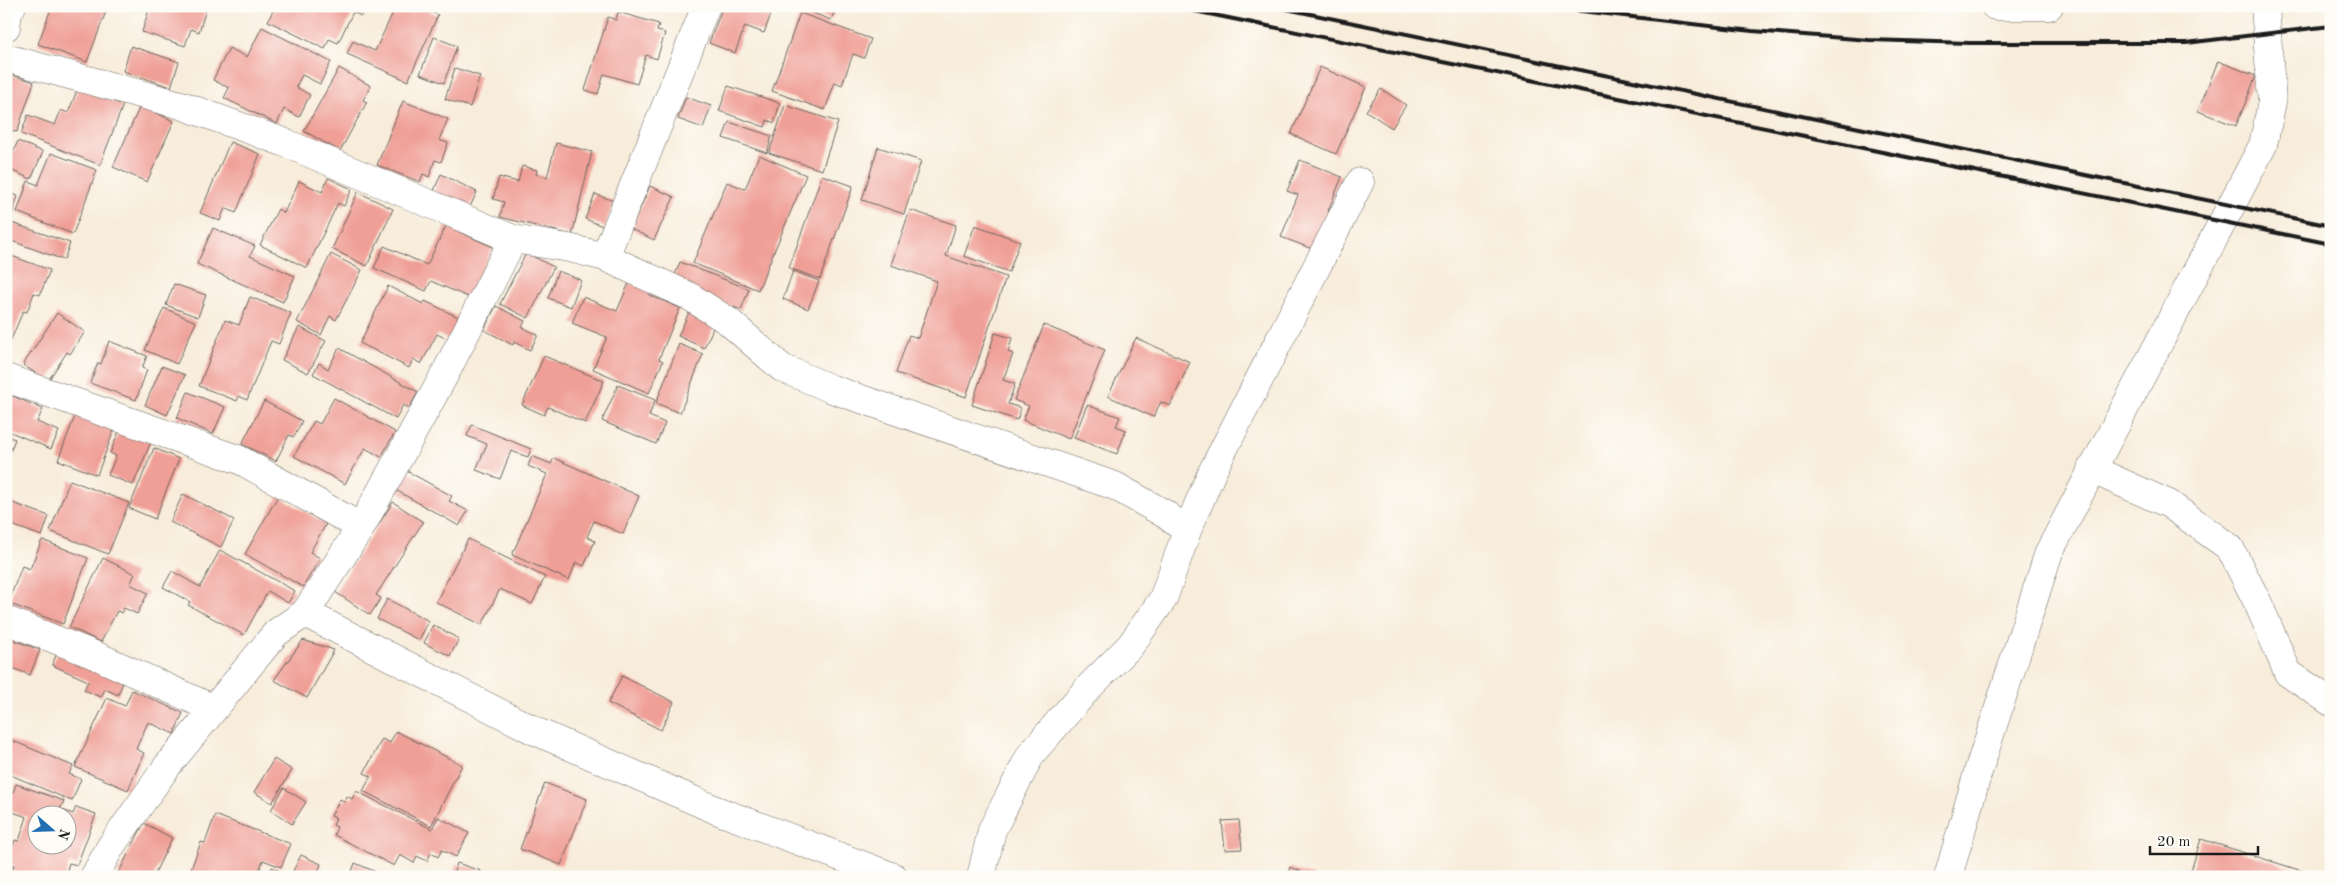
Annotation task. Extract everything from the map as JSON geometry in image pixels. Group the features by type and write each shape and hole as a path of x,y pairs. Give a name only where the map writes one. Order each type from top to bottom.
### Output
{"street":[{"path":"6,27 8,12 12,6"},
{"path":"605,257 706,6"},
{"path":"1995,6 2049,6"},
{"path":"1948,877 1978,772 2049,552 2263,145 2272,102 2265,6"},
{"path":"6,58 181,105 283,142 513,239 569,248 605,257 689,296 728,321 782,368 832,389 1115,486 1165,514 1187,531"},
{"path":"981,877 992,830 1031,754 1089,687 1130,646 1163,599 1187,531 1212,472 1360,182"},
{"path":"94,877 111,846 168,764 276,633 305,613 361,526 446,372 513,239"},
{"path":"6,378 240,460 361,526"},
{"path":"2091,469 2169,504 2230,548 2258,603 2288,673 2331,702"},
{"path":"305,613 535,730 716,810 894,877"},
{"path":"6,620 97,656 214,709"}],"building":[{"path":"52,6 108,6 87,62 38,44"},
{"path":"150,6 207,6 199,32 191,29 185,46 142,32"},
{"path":"275,6 366,6 361,16 353,12 338,43 329,39 325,49 268,21"},
{"path":"396,6 419,6 438,15 408,81 347,54 353,41 375,51"},
{"path":"723,6 774,6 764,33 745,26 735,53 709,43"},
{"path":"796,6 837,6 831,20"},
{"path":"618,12 659,24 657,31 665,33 657,59 646,55 637,84 604,74 598,94 585,90 608,17 616,20"},
{"path":"800,13 871,39 864,58 853,54 842,85 835,82 825,110 772,91"},
{"path":"262,27 331,62 320,84 302,75 296,87 310,95 299,117 284,109 277,124 224,98 229,88 213,80 229,48 247,57"},
{"path":"434,37 457,46 444,83 420,74"},
{"path":"131,46 179,62 171,87 123,71"},
{"path":"2218,61 2256,76 2236,126 2198,111"},
{"path":"1320,67 1366,87 1336,154 1291,134"},
{"path":"339,68 371,86 363,100 367,102 340,151 304,131"},
{"path":"455,68 480,76 470,107 445,99"},
{"path":"13,75 34,82 17,132 6,129 6,83 10,85"},
{"path":"728,86 780,103 774,123 767,120 765,127 719,111"},
{"path":"78,88 123,105 100,165 21,134 28,115 55,125 61,110 68,113"},
{"path":"1381,89 1406,105 1392,128 1366,111"},
{"path":"686,97 711,106 703,128 678,119"},
{"path":"403,101 448,119 439,140 448,143 441,162 435,160 429,177 423,174 420,182 377,165"},
{"path":"785,105 838,122 822,170 769,153"},
{"path":"140,106 174,121 147,182 113,167"},
{"path":"729,122 772,136 767,153 723,138"},
{"path":"18,141 43,152 31,179 6,168"},
{"path":"230,142 260,154 236,213 225,208 220,221 200,213"},
{"path":"556,143 592,152 572,235 500,217 504,202 493,199 499,177 518,182 522,166 537,170 536,174 547,177"},
{"path":"878,147 921,161 904,214 862,200"},
{"path":"51,153 97,170 73,234 17,212 28,181 38,185"},
{"path":"759,155 806,175 758,290 693,263 727,182 745,189"},
{"path":"1300,160 1342,177 1328,211 1335,214 1315,250 1281,237 1298,195 1287,191"},
{"path":"441,174 477,192 468,211 433,193"},
{"path":"822,175 853,186 820,279 789,268"},
{"path":"328,178 352,189 344,206 338,203 307,268 260,245 278,209 284,213 299,181 322,192"},
{"path":"650,186 674,197 654,240 631,229"},
{"path":"6,192 18,196 11,218 6,217"},
{"path":"358,192 393,209 367,266 332,249"},
{"path":"595,194 614,201 605,227 585,219"},
{"path":"910,210 956,225 946,256 1006,277 966,397 896,373 909,335 918,338 937,281 891,265"},
{"path":"6,221 70,243 64,260 6,239"},
{"path":"975,225 1020,241 1009,272 964,256"},
{"path":"446,226 493,247 470,298 431,281 426,291 374,268 384,246 427,265"},
{"path":"213,228 255,246 250,256 295,276 283,302 197,264"},
{"path":"526,253 554,267 528,318 500,304"},
{"path":"6,254 50,270 40,295 34,293 27,312 23,311 6,352"},
{"path":"331,254 362,270 336,320 330,316 321,335 297,322"},
{"path":"680,262 749,289 741,310 672,283"},
{"path":"558,271 581,280 571,307 548,298"},
{"path":"793,271 819,281 808,309 783,299"},
{"path":"629,283 651,292 649,295 680,308 659,359 663,361 649,393 593,369 607,337 572,323 583,297 617,311"},
{"path":"174,284 206,295 198,317 166,305"},
{"path":"388,286 423,304 425,301 460,318 449,340 437,334 421,364 413,359 409,368 360,343"},
{"path":"250,297 291,313 279,344 271,341 247,400 239,396 237,401 199,386 225,320 239,325"},
{"path":"496,306 525,321 522,327 538,335 530,350 514,342 513,345 484,330"},
{"path":"164,308 196,322 177,364 145,350"},
{"path":"691,308 717,320 704,348 678,336"},
{"path":"57,313 85,332 70,354 67,352 48,381 23,365"},
{"path":"1044,325 1105,350 1069,439 1023,420 1029,406 1014,400"},
{"path":"299,327 326,341 308,373 282,360"},
{"path":"995,333 1012,338 1008,352 1013,354 1003,380 1015,384 1008,404 1021,408 1017,420 972,405"},
{"path":"1136,338 1190,362 1170,406 1161,402 1153,417 1108,396"},
{"path":"109,341 147,356 142,368 147,370 136,400 90,383 98,363 101,364"},
{"path":"679,344 703,354 680,413 656,403"},
{"path":"339,348 418,392 409,408 403,405 396,419 313,374 319,363 328,369"},
{"path":"544,356 604,381 585,423 548,407 544,415 522,405"},
{"path":"162,366 185,375 167,415 145,405"},
{"path":"618,385 655,400 649,416 665,423 656,444 602,421"},
{"path":"188,392 225,407 213,434 177,418"},
{"path":"6,393 43,409 37,422 59,431 51,449 6,430"},
{"path":"334,398 395,432 381,457 365,448 345,484 294,456 314,421 320,424"},
{"path":"264,401 302,421 294,437 289,435 276,461 242,444"},
{"path":"1087,405 1120,417 1116,426 1126,430 1117,454 1074,438"},
{"path":"75,416 114,430 97,475 58,460"},
{"path":"472,425 531,449 528,457 511,451 500,479 476,470 487,444 467,436"},
{"path":"120,429 151,442 133,485 108,475 116,456 110,453"},
{"path":"6,436 15,439 6,463"},
{"path":"154,448 179,459 155,519 129,508"},
{"path":"532,456 551,464 554,458 639,496 623,534 594,521 587,537 595,541 584,566 576,562 569,580 512,555 547,474 528,466"},
{"path":"405,470 452,496 449,501 468,511 459,526 394,489"},
{"path":"70,480 129,503 108,554 50,531"},
{"path":"183,494 234,520 221,547 170,522"},
{"path":"278,496 326,524 310,552 320,558 303,587 245,554"},
{"path":"10,502 49,516 42,536 6,523 6,511"},
{"path":"393,502 423,522 376,595 381,598 370,615 335,592"},
{"path":"468,539 545,577 532,604 500,589 482,625 436,602"},
{"path":"42,540 88,558 63,624 8,603 22,566 30,569"},
{"path":"220,550 295,591 288,603 268,591 244,635 188,605 190,602 163,587 172,571 200,587"},
{"path":"103,558 135,574 130,584 148,593 137,614 124,608 122,613 117,611 101,642 69,627"},
{"path":"387,599 429,621 419,640 377,619"},
{"path":"433,625 459,639 450,656 424,643"},
{"path":"11,639 40,650 30,675 10,667 6,678 6,640 10,642"},
{"path":"303,640 334,650 307,698 274,680"},
{"path":"57,653 124,680 118,695 105,689 101,697 84,690 88,681 52,665"},
{"path":"622,676 674,702 661,730 608,703"},
{"path":"132,690 183,713 174,734 148,722 136,749 144,753 128,790 75,767 107,698 125,706"},
{"path":"396,731 462,765 431,826 363,791 371,776 364,773 382,739 390,743"},
{"path":"6,738 73,766 69,774 81,779 72,801 6,773"},
{"path":"274,759 292,770 272,803 254,792"},
{"path":"545,783 587,799 561,865 520,849"},
{"path":"16,784 64,801 62,806 28,806 28,856 78,856 78,808 96,814 77,865 69,863 65,877 27,877 12,871 14,865 7,862 15,840 19,841 27,817 7,810"},
{"path":"284,788 306,802 292,824 271,810"},
{"path":"356,791 432,829 438,817 469,833 456,857 442,850 438,857 431,853 427,861 417,856 414,863 400,855 394,866 334,835 337,827 333,825 336,818 331,816 340,799 345,802 347,796 352,799"},
{"path":"215,815 291,844 281,867 263,860 257,877 188,877 201,842 205,843"},
{"path":"1239,820 1242,849 1225,850 1222,821"},
{"path":"144,823 172,838 153,877 123,877 118,874"},
{"path":"2201,839 2318,876 2318,877 2189,877"},
{"path":"301,855 321,864 316,877 290,877"},
{"path":"355,863 383,875 383,877 350,877"},
{"path":"457,863 481,871 480,877 452,877"},
{"path":"272,867 286,874 284,877 268,877"},
{"path":"1290,867 1315,877 1287,877"}],"railway":[{"path":"1170,6 2331,244"},
{"path":"1272,6 2331,226"},
{"path":"1539,6 1752,31 1869,40 1970,43 2186,43 2331,26"}]}
